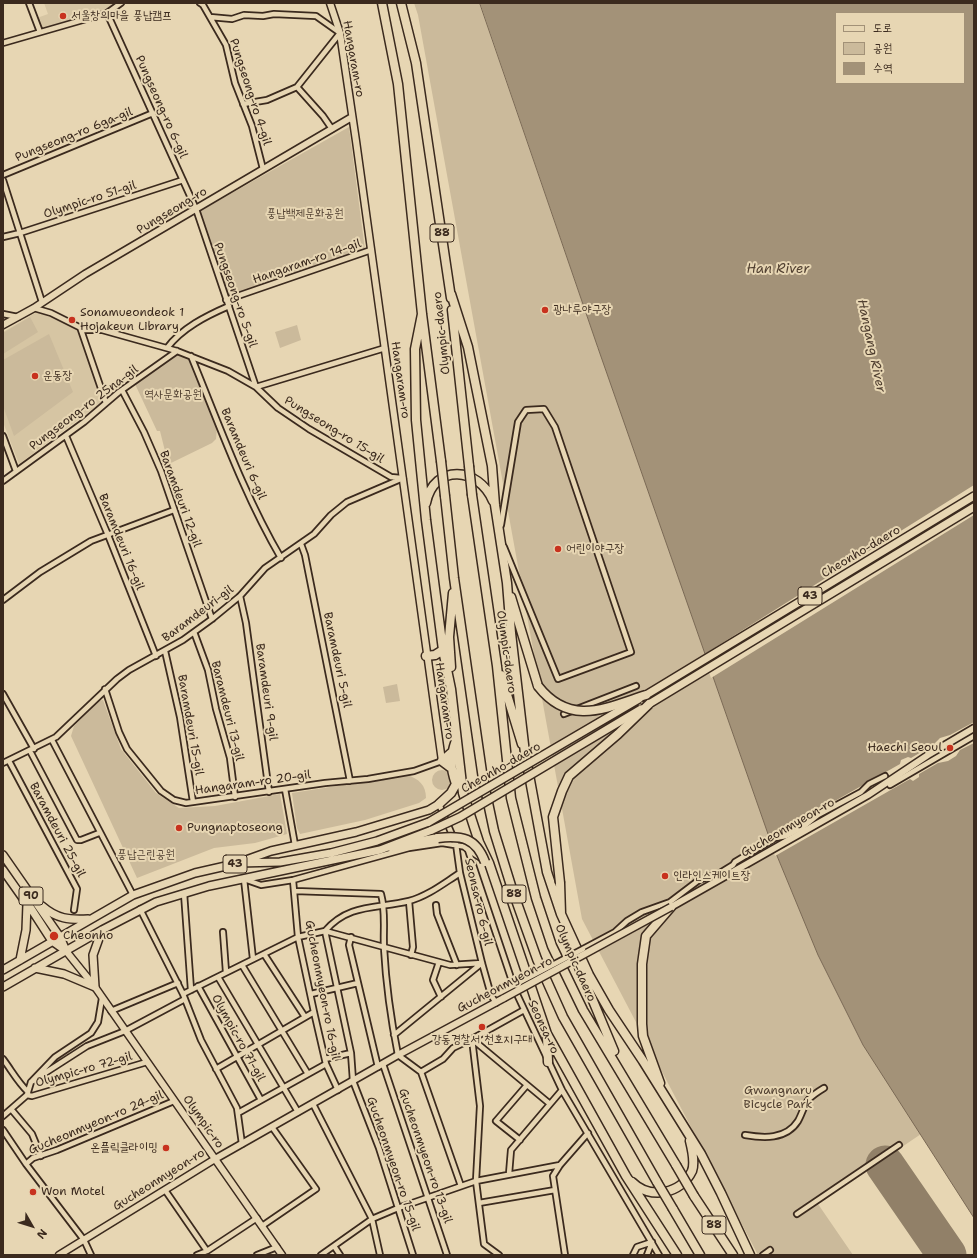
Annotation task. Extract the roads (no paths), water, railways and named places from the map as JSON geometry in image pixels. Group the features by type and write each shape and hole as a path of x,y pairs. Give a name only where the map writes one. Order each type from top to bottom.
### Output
{"highway":[{"name":"Olympic-daero","path":"382,3 398,84 422,314 454,578 483,779 494,831 512,889 537,959 563,1018 700,1255"},
{"name":"Olympic-daero","path":"401,3 420,84 451,294 472,495 497,666 511,798 536,898 552,946 583,1010 624,1076 694,1196 733,1255"},
{"path":"451,294 468,347 485,425 492,466 495,505 507,583 511,633 525,753 547,872 567,937 624,1076"},
{"path":"422,314 415,349 416,420 426,520 443,650 451,689 458,737 463,793 487,862 522,974 534,995 547,1034 626,1176 677,1255"},
{"path":"426,520 426,503 431,488 442,478 454,474 466,475 480,482 488,491 495,505"},
{"path":"451,689 449,637 454,578"},
{"path":"507,583 538,686 546,697 557,705 569,710 589,712 646,695"},
{"path":"426,656 434,655 443,650"},
{"path":"497,666 506,690 515,727 525,753"},
{"path":"649,704 618,734 569,776 562,791 553,817 562,918 589,975 688,1135 721,1193 750,1255"},
{"path":"458,737 451,753 450,767 456,784 463,793"},
{"path":"450,767 442,761 451,753"},
{"path":"440,804 451,793 456,784"},
{"path":"391,846 452,836 470,841 478,847 487,862"},
{"path":"467,847 487,862"},
{"path":"665,1099 656,1069 649,1054 642,1024 642,964 646,936 671,907"},
{"path":"547,1034 548,1062"},
{"path":"626,1176 636,1186 652,1193 671,1191 679,1186 692,1171 692,1149 688,1135"}],"main road":[{"name":"Hangaram-ro","path":"330,3 340,33 385,348 426,656 442,761"},
{"name":"Pungseong-ro","path":"3,325 34,308 85,274 352,117"},
{"name":"Cheonho-daero","path":"3,970 132,895 195,873 239,863 280,862 331,853 377,841 429,822 646,695 974,496"},
{"name":"Cheonho-daero","path":"3,987 140,909 184,893 331,862 391,846 460,817 974,506"},
{"name":"Gucheonmyeon-ro","path":"59,1255 215,1159 398,1055 671,907 868,795 928,755 974,728"},
{"path":"239,863 294,845 356,832 428,810 440,804"},
{"name":"Olympic-ro","path":"3,855 60,937 66,951 102,998 282,1255"},
{"name":"Olympic-ro","path":"3,870 52,941 66,951"},
{"path":"34,900 51,914 63,919 90,919"},
{"path":"28,905 39,917 42,917 43,913"},
{"path":"20,960 26,930 28,905"},
{"path":"35,968 64,974 94,987 93,955 102,930"}],"street":[{"path":"29,3 40,32"},
{"path":"3,43 108,13 120,3"},
{"name":"Pungseong-ro 4-gil","path":"200,3 226,45 235,83 252,126 263,169"},
{"name":"Pungseong-ro 6-gil","path":"108,13 196,209"},
{"path":"210,17 232,19 244,15 263,16 274,14 316,16 340,33 297,87 267,100 244,104"},
{"path":"297,87 323,116 332,129"},
{"name":"Pungseong-ro 6ga-gil","path":"3,175 153,113"},
{"path":"3,180 42,302"},
{"name":"Olympic-ro 51-gil","path":"3,237 20,233 183,180"},
{"name":"Pungseong-ro 5-gil","path":"196,209 256,387"},
{"name":"Hangaram-ro 14-gil","path":"226,300 371,250"},
{"path":"167,348 172,341 203,317 229,306"},
{"name":"Pungseong-ro 15-gil","path":"34,308 51,313 85,330 102,330 167,348 228,371 256,387 278,408 309,429 391,477 402,478"},
{"path":"3,314 18,316"},
{"path":"80,327 106,403"},
{"path":"256,387 385,348"},
{"name":"Pungseong-ro 25na-gil","path":"3,481 66,436 122,390 176,351"},
{"name":"Baramdeuri 6-gil","path":"191,356 257,512 280,558"},
{"name":"Baramdeuri 12-gil","path":"122,390 144,432 161,471 212,619"},
{"path":"544,409 555,427 631,652 558,679 500,534 518,422 526,410 544,409"},
{"path":"3,436 16,471"},
{"name":"Baramdeuri 16-gil","path":"66,436 108,535 156,656"},
{"name":"Baramdeuri-gil","path":"3,763 52,740 69,727 105,689 129,670 165,651 212,619 240,596 265,568 314,534 331,515 347,502 402,478"},
{"path":"3,600 40,572 90,541 174,510"},
{"name":"Baramdeuri 5-gil","path":"301,544 305,555 350,781"},
{"name":"Baramdeuri 9-gil","path":"240,596 246,623 269,792"},
{"name":"Baramdeuri 13-gil","path":"194,632 208,670 216,709 230,758 236,797"},
{"name":"Baramdeuri 15-gil","path":"165,651 180,717 193,802"},
{"path":"564,714 636,686"},
{"name":"Hangaram-ro 20-gil","path":"105,689 119,732 127,749 144,768 161,791 174,800 186,803 414,771 442,761"},
{"path":"3,694 77,840 81,840 99,833"},
{"path":"890,785 974,736"},
{"path":"52,740 132,895"},
{"name":"Baramdeuri 25-gil","path":"9,761 77,889 74,910"},
{"path":"501,992 615,932 627,921 642,912 670,902 699,880 720,873 731,867 735,862 775,838 786,836 803,827 818,815 861,792 869,784 885,776"},
{"path":"285,789 294,845"},
{"name":"Seonsa-ro 6-gil","path":"440,804 456,844 460,873 482,963 491,995 496,1003"},
{"path":"252,959 244,880 261,885 293,880 409,848 442,844 456,844 467,847"},
{"name":"Seonsa-ro","path":"467,847 516,990 548,1062 562,1090 659,1255"},
{"path":"325,931 334,920 364,907 409,901 428,894 460,873"},
{"name":"Gucheonmyeon-ro 16-gil","path":"293,880 298,937 314,1012 325,1061 338,1090"},
{"path":"295,891 381,894 384,905 384,949 394,1034 398,1055 421,1072 461,1186"},
{"path":"184,893 191,990"},
{"path":"409,901 413,948 411,955"},
{"path":"436,905 438,914 458,965"},
{"path":"140,909 178,983 201,1040 238,1113 242,1144"},
{"name":"Olympic-ro 71-gil","path":"183,994 298,937 325,931 351,937 384,949 450,965 482,963"},
{"name":"Gucheonmyeon-ro 15-gil","path":"325,931 351,1053 353,1081 379,1148 413,1255"},
{"path":"223,932 226,972"},
{"path":"351,937 349,945 380,1065"},
{"path":"264,954 305,1017"},
{"path":"439,962 433,980 441,997"},
{"name":"Seonsa-ro 6-gil","path":"394,1034 482,963"},
{"path":"242,965 308,1074"},
{"path":"218,977 298,1112"},
{"path":"111,1011 178,983"},
{"path":"311,994 358,983"},
{"name":"Olympic-ro 71-gil","path":"198,986 261,1100"},
{"path":"3,1116 27,1093 31,1082 55,1057 91,1033 98,1022 102,998"},
{"path":"31,1082 87,1046 125,1031 185,1000"},
{"path":"421,1072 443,1059 452,1048 472,1039 524,1010"},
{"path":"216,1069 314,1012"},
{"path":"472,1039 550,1104"},
{"path":"472,1039 480,1106 476,1181 484,1244 500,1255"},
{"path":"238,1113 308,1074 325,1061 351,1053"},
{"path":"3,1059 13,1072 14,1078 27,1093"},
{"name":"Olympic-ro 72-gil","path":"27,1093 32,1096 147,1062"},
{"name":"Gucheonmyeon-ro 13-gil","path":"380,1065 429,1197 447,1255"},
{"path":"520,1140 496,1121 527,1085"},
{"path":"745,1135 768,1137 785,1133 792,1128 798,1120 809,1099 824,1088"},
{"path":"509,1174 511,1150 562,1090"},
{"name":"Gucheonmyeon-ro 24-gil","path":"26,1164 33,1158 174,1101"},
{"path":"313,1104 372,1219 380,1255"},
{"path":"12,1108 32,1134 41,1156"},
{"path":"262,1226 316,1189 272,1127"},
{"name":"Gucheonmyeon-ro 24-gil","path":"3,1130 26,1164 84,1240 91,1255"},
{"path":"565,1255 553,1176 560,1165 588,1133"},
{"path":"797,1214 899,1145"},
{"path":"321,1255 372,1219 398,1208 476,1181 560,1165"},
{"path":"165,1190 205,1253"},
{"path":"479,1203 555,1190"},
{"path":"197,1255 205,1253 257,1218"},
{"path":"633,1255 637,1247 652,1242"},
{"path":"647,1255 652,1242"},
{"path":"334,1246 340,1255"},
{"path":"256,1255 277,1247"},
{"path":"763,1255 770,1250"}],"water":[{"name":"Han River","path":"480,3 974,3 974,1218 863,1045 818,955 768,834 598,348"}],"place":[{"name":"서울창의마을 풍납캠프","path":"63,16"},
{"name":"광나루야구장","path":"545,310"},
{"name":"Sonamueondeok 1 Hojakeun Library","path":"72,320"},
{"name":"운동장","path":"35,376"},
{"name":"어린이야구장","path":"558,549"},
{"name":"Haechi Seoul","path":"950,748"},
{"name":"Pungnaptoseong","path":"179,828"},
{"name":"인라인스케이트장","path":"665,876"},
{"name":"Cheonho","path":"54,936"},
{"name":"강동경찰서 천호지구대","path":"482,1027"},
{"name":"온플릭클라이밍","path":"166,1148"},
{"name":"Won Motel","path":"33,1192"}],"park label":[{"name":"풍납백제문화공원","path":"305,214"},
{"name":"역사문화공원","path":"173,395"},
{"name":"풍납근린공원","path":"146,855"},
{"name":"Gwangnaru Bicycle Park","path":"778,1098"}],"water label":[{"name":"Hangang River","path":"871,346"}]}
